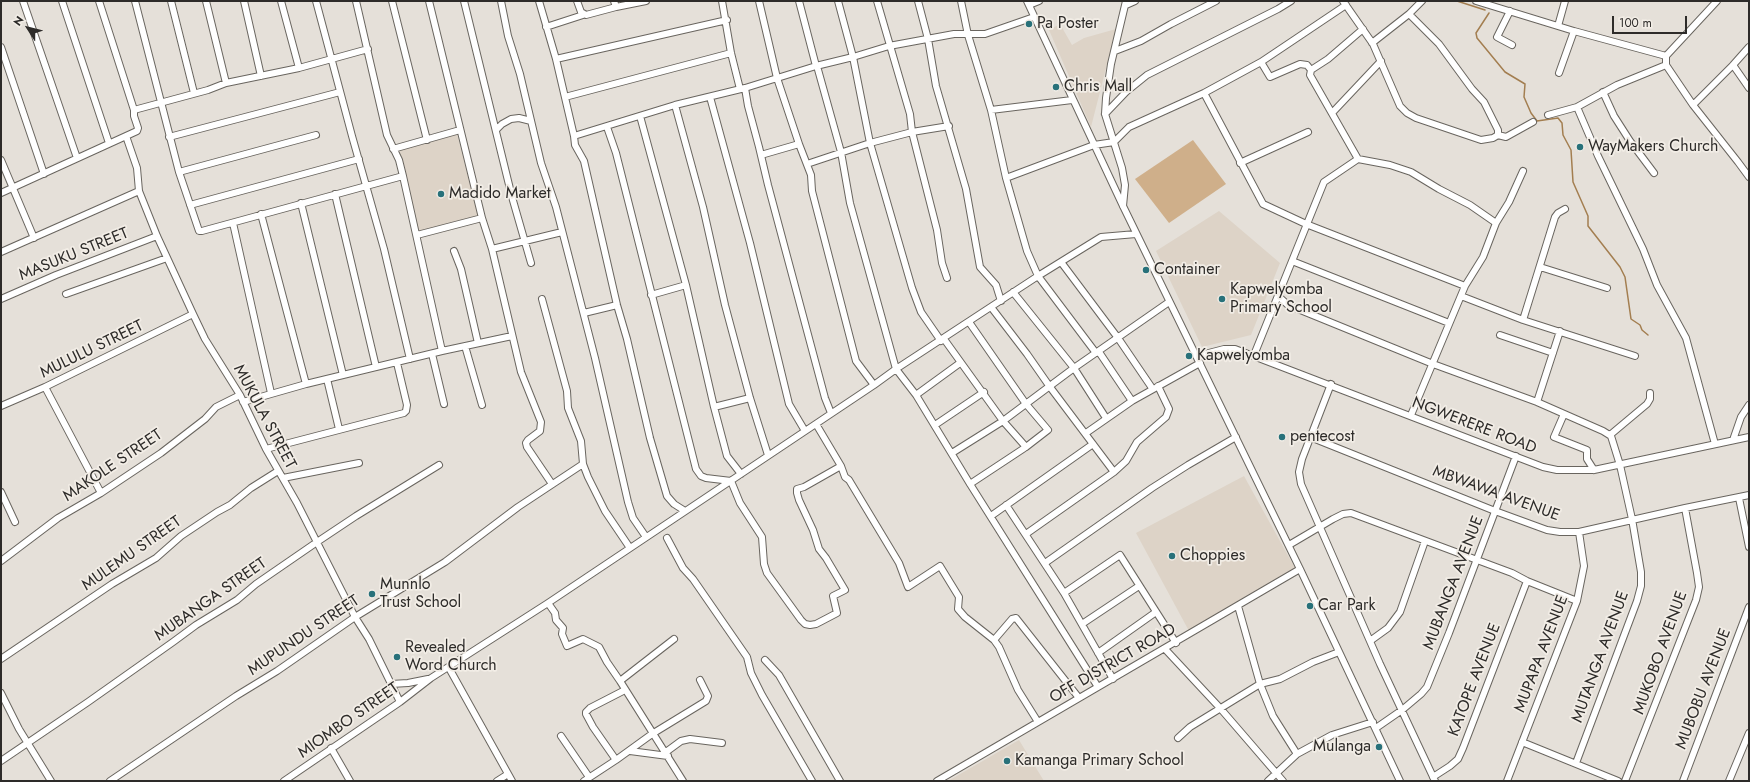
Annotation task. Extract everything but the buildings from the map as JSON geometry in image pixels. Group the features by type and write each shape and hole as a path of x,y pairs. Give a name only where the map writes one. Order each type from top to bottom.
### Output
{"street":[{"path":"23,1 77,158"},
{"path":"62,1 109,143"},
{"path":"1,193 138,130 134,110 99,1"},
{"path":"135,1 169,137 199,231 403,176"},
{"path":"171,1 194,93"},
{"path":"206,1 226,83"},
{"path":"244,1 262,76"},
{"path":"281,1 299,68"},
{"path":"316,1 384,249 410,359"},
{"path":"356,1 387,135 399,160 403,176 442,351"},
{"path":"392,1 427,140"},
{"path":"429,1 524,382 541,422 540,431 528,440 526,443 527,447 552,484"},
{"path":"464,1 524,241 531,263"},
{"path":"501,1 508,36 520,74 541,163 556,207 584,313 628,502 633,518 646,537"},
{"path":"539,1 556,59 575,145 584,160 617,305 627,339 650,438 667,496 674,504 685,511"},
{"path":"577,1 583,15"},
{"path":"546,27 583,15 588,15 615,4 646,1"},
{"path":"722,1 727,20 731,53 748,106 825,398 831,413"},
{"path":"759,1 778,78 799,144 811,175 812,191 856,361 874,385"},
{"path":"799,1 841,152 850,203 896,369 916,395 970,484 1098,687"},
{"path":"838,1 853,57 870,143 914,296 924,317 984,392 1003,421 1026,447"},
{"path":"877,1 910,114 912,132 937,230 942,262 947,278"},
{"path":"918,1 928,39 936,86 949,126 966,189 980,267 996,285 1001,301"},
{"path":"961,1 968,35 992,110 1006,178 1027,251 1038,276 1098,352 1132,401"},
{"path":"1039,1 1028,3 1072,100 1169,302 1289,545 1400,781"},
{"path":"1123,206 1125,185 1122,168 1105,114 1107,87 1126,3 1135,1"},
{"path":"1115,51 1141,41 1216,1"},
{"path":"1105,114 1126,92 1147,76 1268,15 1291,1"},
{"path":"1372,43 1409,14 1422,1"},
{"path":"1476,1 1574,31 1666,56"},
{"path":"1558,26 1566,1"},
{"path":"1717,1 1666,56 1666,65 1693,105 1749,177"},
{"path":"1006,178 1094,145 1114,142 1129,127 1204,94 1261,62 1344,3 1372,43 1400,106 1407,113 1416,118 1481,140 1493,138 1498,135 1506,137 1533,122"},
{"path":"1510,11 1497,37 1512,45"},
{"path":"1409,14 1439,44 1472,89 1484,102 1498,130 1498,135"},
{"path":"574,136 889,46 954,34 985,34 1034,17"},
{"path":"556,59 727,20"},
{"path":"1311,70 1328,59 1363,29"},
{"path":"1559,72 1574,31"},
{"path":"1693,105 1733,66 1749,46"},
{"path":"1,47 44,174"},
{"path":"134,110 208,90 226,83 299,68 368,49"},
{"path":"565,96 731,53"},
{"path":"1332,113 1381,61"},
{"path":"1261,62 1270,77 1300,64 1307,65 1311,70 1310,75 1314,84 1358,159"},
{"path":"1548,115 1577,107 1603,92 1666,65"},
{"path":"1733,66 1749,88"},
{"path":"169,137 340,92"},
{"path":"1603,92 1614,116 1630,141 1654,173"},
{"path":"1204,94 1263,204 1306,224 1465,286"},
{"path":"710,97 750,243 789,404 805,431"},
{"path":"992,110 1072,100"},
{"path":"675,106 703,207 725,306 750,398 768,455"},
{"path":"1577,107 1598,156 1643,249 1657,285 1684,331 1715,444"},
{"path":"640,116 686,285 714,408 727,456 741,474"},
{"path":"496,130 502,124 511,119 519,118 531,121"},
{"path":"607,126 616,153 696,469 706,478 731,481 740,503 762,538 766,573 805,624 816,624 836,613 837,610 833,596 845,590 826,558 818,550 813,530 799,500 797,489 804,487 841,466"},
{"path":"807,164 870,143 912,132 949,126"},
{"path":"393,149 460,130"},
{"path":"1240,163 1308,132"},
{"path":"179,172 316,135"},
{"name":"MUKULA STREET","path":"126,136 137,168 139,191 157,236 205,339 240,395 266,449 317,542 355,617 369,639 400,702"},
{"path":"760,155 799,144"},
{"path":"190,205 359,159"},
{"path":"1254,355 1324,182 1358,159 1390,165 1411,172 1470,205 1496,223"},
{"path":"1,160 34,238"},
{"path":"1411,415 1465,286 1483,257 1496,223 1523,171"},
{"path":"1,252 139,191"},
{"path":"335,194 376,367"},
{"path":"301,203 343,375"},
{"path":"1523,320 1555,217 1558,213 1566,209"},
{"path":"261,214 306,384"},
{"path":"417,235 482,218"},
{"path":"233,223 271,393"},
{"path":"492,249 562,232"},
{"name":"MIOMBO STREET","path":"284,781 400,702 431,678 449,668 548,603 1013,292 1101,237 1136,234"},
{"name":"MASUKU STREET","path":"1,299 63,272 157,236"},
{"path":"454,251 461,269 478,343"},
{"path":"66,294 167,258"},
{"path":"1292,261 1449,323"},
{"path":"1026,534 1114,472 1126,461 1136,442 1169,414 1169,409 1155,387 1061,262"},
{"path":"1540,267 1607,288"},
{"path":"651,294 686,285"},
{"path":"1013,292 1074,368 1106,418"},
{"path":"1278,296 1288,305 1433,364 1537,402 1610,435 1647,404 1650,399 1650,393"},
{"path":"1461,296 1523,320 1635,356"},
{"path":"542,300 567,391 568,408 580,441 583,464 605,511 630,548"},
{"path":"952,453 1003,421 1074,368 1169,302"},
{"path":"584,313 617,305"},
{"path":"1273,307 1288,305"},
{"path":"991,307 1114,472"},
{"name":"MULULU STREET","path":"1,406 45,387 193,314"},
{"path":"968,322 1026,404 1048,430 1026,447 970,484"},
{"path":"1537,402 1554,354 1560,331"},
{"path":"1500,335 1554,354"},
{"path":"243,402 306,384 442,351 512,336"},
{"path":"465,346 482,406"},
{"name":"NGWERERE ROAD","path":"1197,356 1224,349 1235,349 1254,355 1543,467 1557,470 1594,470 1749,436"},
{"path":"432,354 444,404"},
{"path":"266,449 404,413 407,405 397,362"},
{"path":"916,395 960,363"},
{"path":"1086,433 1132,401 1200,363"},
{"path":"327,379 339,429"},
{"path":"1331,384 1310,437 1299,472 1301,484 1319,528 1380,664 1434,779"},
{"path":"45,387 101,493"},
{"path":"935,425 984,392"},
{"name":"MAKOLE STREET","path":"1,561 58,518 101,493 161,453 205,418 216,407 240,395"},
{"path":"714,408 750,398"},
{"path":"1733,440 1741,417 1749,405"},
{"path":"1564,414 1554,437 1587,450 1587,459 1594,470"},
{"path":"816,424 841,466 845,477 899,564 908,587 940,566 959,597 958,609 965,617 994,640 999,647 1018,690 1038,722"},
{"name":"MUTANGA AVENUE","path":"1576,763 1637,601 1641,586 1641,572 1632,520 1620,465 1610,435"},
{"path":"1045,563 1152,488 1236,437"},
{"name":"MBWAWA AVENUE","path":"1310,437 1547,530 1579,532 1749,495"},
{"path":"991,516 1093,444"},
{"name":"MUBANGA AVENUE","path":"1268,781 1297,754 1332,735 1374,725 1402,710 1421,694 1431,677 1516,456"},
{"path":"282,478 359,463"},
{"name":"MUBANGA STREET","path":"1,761 173,642 196,624 237,600 256,584 317,542 439,464"},
{"name":"MUPUNDU STREET","path":"110,781 236,696 277,671 355,617 445,562 489,528 583,464"},
{"name":"MULEMU STREET","path":"1,659 112,584 156,558 181,536 235,502 251,488 278,471"},
{"path":"1,492 16,522"},
{"path":"1739,498 1749,547"},
{"path":"1006,505 1064,593 1113,679"},
{"name":"MUKOBO AVENUE","path":"1625,781 1696,600 1699,587 1685,508"},
{"path":"1289,545 1343,514 1350,513 1512,573 1527,581 1577,601"},
{"name":"MUPAPA AVENUE","path":"1507,781 1577,601 1584,566 1579,532"},
{"path":"667,538 683,568 693,579 747,657 751,673 762,695 812,781"},
{"path":"1370,641 1388,628 1400,612 1425,542"},
{"path":"1064,593 1120,555 1176,643"},
{"name":"OFF DISTRICT ROAD","path":"937,781 1176,643 1300,569"},
{"name":"KATOPE AVENUE","path":"1434,779 1458,759 1527,581"},
{"path":"1082,624 1139,586"},
{"path":"548,603 555,613 556,620 563,628 562,634 567,646 583,639 596,644 683,781"},
{"path":"1238,606 1260,684 1273,716 1297,754"},
{"name":"MUBOBU AVENUE","path":"1683,781 1749,607"},
{"path":"1098,653 1156,612"},
{"path":"994,640 1012,619 1016,618 1079,698"},
{"path":"620,681 674,639"},
{"path":"1165,649 1220,708 1283,781"},
{"path":"1178,738 1220,708 1260,684 1280,679 1313,662 1340,652"},
{"path":"765,660 779,675 840,781"},
{"path":"449,668 512,781"},
{"path":"391,684 408,683 431,678"},
{"path":"561,736 586,779 630,751 652,734 706,701 708,696 700,680"},
{"path":"616,760 593,727 586,712 590,708 625,690"},
{"path":"1,693 28,743 51,781"},
{"path":"1729,781 1749,734"},
{"path":"630,751 667,754 681,741 690,739 722,743"},
{"path":"1522,742 1576,763 1616,781"},
{"path":"331,748 350,781"},
{"path":"497,781 508,774"}],"shaded area":[{"path":"1060,24 1072,45 1084,38 1116,29 1091,127 1049,30"},
{"name":"Madido Market","path":"457,134 478,216 418,232 397,151"},
{"path":"1193,140 1226,184 1169,223 1135,179"},
{"name":"Kapwelyomba Primary School","path":"1219,211 1280,263 1251,335 1202,347 1156,251"},
{"path":"1244,476 1296,570 1189,631 1136,533"},
{"name":"Kamanga Primary School","path":"1019,740 1044,781 948,781"}],"waterway":[{"path":"1457,1 1485,10"},
{"path":"1489,13 1476,33 1477,38 1505,72 1525,84 1524,97 1531,113 1537,121 1558,118 1562,123 1563,135 1571,150 1573,182 1588,216 1588,226 1620,267 1625,277 1631,319 1640,325 1642,330 1648,335"}],"place":[{"name":"Pa Poster","path":"1029,24"},
{"name":"Chris Mall","path":"1056,87"},
{"name":"WayMakers Church","path":"1580,147"},
{"name":"Madido Market","path":"441,194"},
{"name":"Container","path":"1146,270"},
{"name":"Kapwelyomba Primary School","path":"1222,299"},
{"name":"Kapwelyomba","path":"1189,356"},
{"name":"pentecost","path":"1282,437"},
{"name":"Choppies","path":"1172,556"},
{"name":"Munnlo Trust School","path":"372,594"},
{"name":"Car Park","path":"1310,606"},
{"name":"Revealed Word Church","path":"397,657"},
{"name":"Mulanga","path":"1379,747"},
{"name":"Kamanga Primary School","path":"1007,761"}]}
